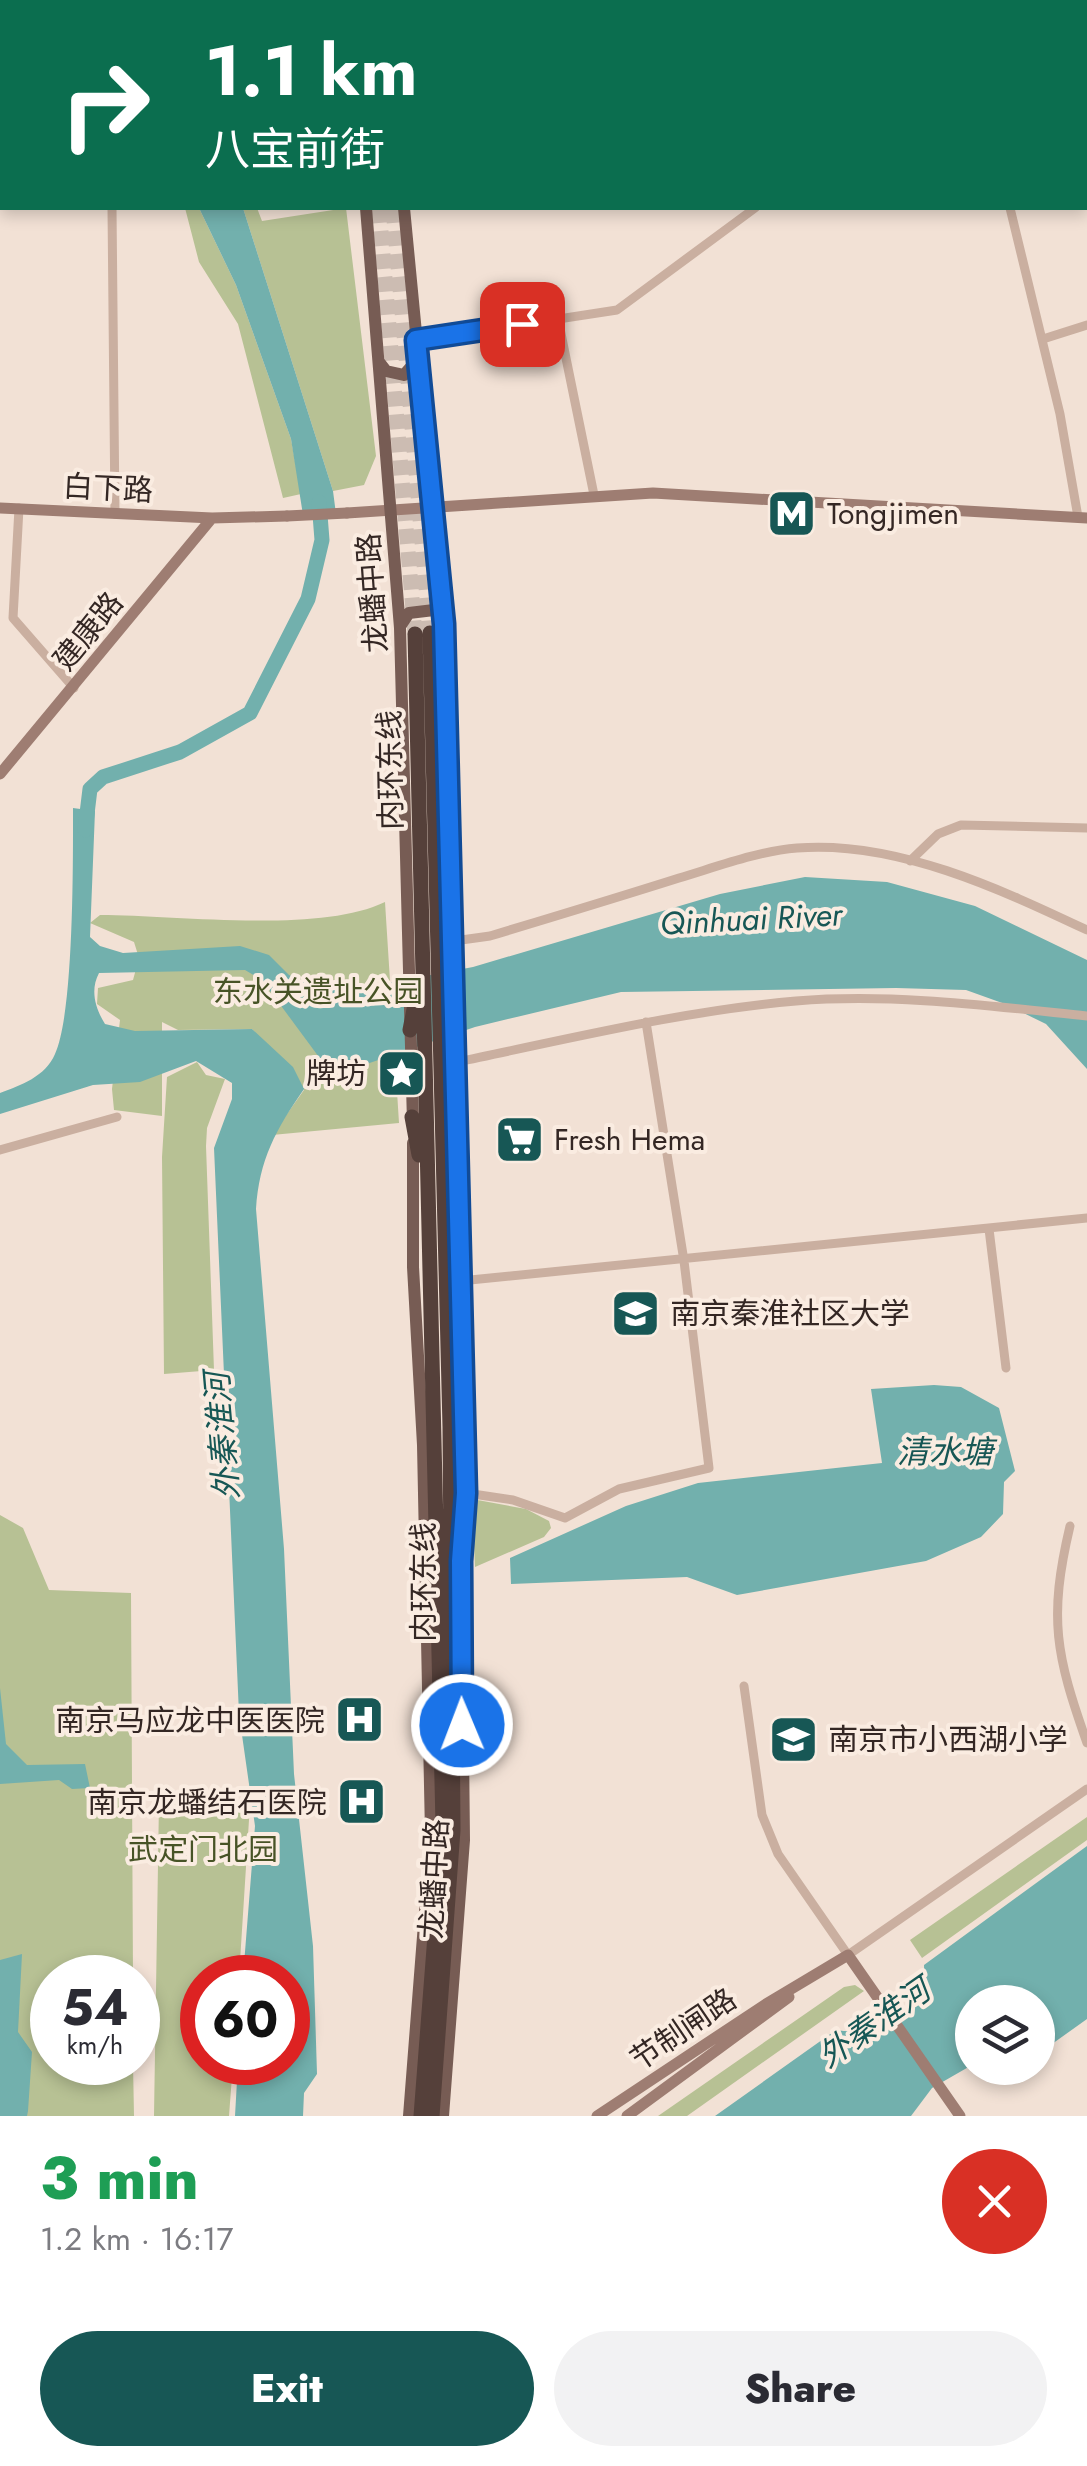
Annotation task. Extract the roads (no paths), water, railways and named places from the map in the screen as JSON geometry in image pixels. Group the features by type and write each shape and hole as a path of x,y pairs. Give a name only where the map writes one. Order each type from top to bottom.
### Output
{"highway":[{"name":"内环东线","path":"421,2116 443,1827 429,1367 428,1198 418,1051 431,964 422,630"},
{"name":"内环东线","path":"431,964 449,1045 445,1195 453,1830 432,2116"},
{"path":"431,964 456,1025"},
{"path":"410,1030 431,964"},
{"path":"445,1195 458,1116"},
{"path":"412,1118 428,1198"}],"main road":[{"name":"龙蟠中路","path":"366,210 392,511 422,630 454,941 431,964"},
{"name":"龙蟠中路","path":"404,210 433,508 422,630"},
{"path":"379,362 398,375 412,368 418,359"},
{"name":"白下路","path":"0,508 212,518 392,511 653,493 1082,517"},
{"name":"建康路","path":"0,774 212,518"},
{"name":"龙蟠中路","path":"443,2116 464,1840 461,1561 466,1493 457,1062 449,1045 456,1025"},
{"name":"龙蟠中路","path":"409,2116 431,1834 423,1445 413,1267 412,1118 418,1051 410,1030"},
{"path":"848,1955 960,2116"},
{"name":"节制闸路","path":"597,2116 766,2004 848,1955"},
{"name":"节制闸路","path":"627,2116 772,2013 799,1987"}],"street":[{"path":"112,210 115,514"},
{"path":"416,340 617,310 752,210"},
{"path":"1011,210 1082,517"},
{"path":"558,319 594,495"},
{"path":"1043,338 1087,326"},
{"path":"19,508 14,618 75,688"},
{"path":"910,861 938,834 961,825 1087,828"},
{"path":"454,941 490,936 714,868 797,848 879,853 910,861 1029,903 1087,930"},
{"path":"457,1062 646,1022 796,1001 856,998 1087,1016"},
{"path":"466,1493 513,1500 565,1518 619,1489 709,1468 684,1261 646,1022"},
{"path":"0,1150 118,1118"},
{"path":"460,1281 594,1264 684,1261 1087,1218"},
{"path":"989,1229 1006,1368"},
{"path":"1070,1526 1056,1612 1057,1650 1087,1743"},
{"path":"744,1686 756,1792 778,1854 848,1955 1087,1789"}],"water":[{"path":"200,210 244,210 333,491 336,514 303,515 291,439 236,285"},
{"name":"Qinhuai River","path":"73,808 95,811 90,937 100,946 123,953 240,946 269,955 289,975 322,989 373,986 473,967 720,894 805,877 887,882 975,906 1087,960 1087,1069 1046,1024 1005,1004 966,990 896,988 621,992 475,1027 349,1070 327,1068 262,980 245,970 99,973 95,999 105,1024 135,1031 252,1029 293,1067 304,1089 271,1146 261,1175 256,1209 284,1549 294,1774 313,1946 317,2074 310,2084 310,1955 245,1955 255,1826 239,1714 214,1148 232,1099 232,1083 196,1061 140,1082 93,1085 0,1114 0,1093 32,1079 55,1054 66,1005"},
{"name":"清水塘","path":"961,1387 999,1408 1015,1471 1004,1482 1003,1514 981,1537 926,1561 737,1595 687,1577 511,1584 510,1558 626,1506 698,1483 882,1463 871,1389"},
{"path":"0,1688 6,1744 27,1765 85,1764 90,1788 72,1789 59,1780 0,1784"},
{"path":"1087,1846 1087,2019 1055,2042 1055,1985 955,1985 955,2075 932,2088 911,2116 715,2116 836,2030 869,2030 897,2018 917,1997 924,1965"},
{"path":"22,1954 18,2032 30,2049 27,2116 0,2116 0,1960"},
{"path":"237,2085 309,2085 304,2093 303,2116 235,2116"}],"waterway":[{"path":"85,830 90,789 103,777 180,752 250,713 308,599 322,540 319,502"}],"tunnel":[{"path":"379,210 415,634"},
{"path":"393,210 430,633"}],"place":[{"name":"Tongjimen","path":"792,513"},
{"name":"牌坊","path":"401,1073"},
{"name":"Fresh Hema","path":"519,1139"},
{"name":"南京秦淮社区大学","path":"635,1313"},
{"name":"南京马应龙中医医院","path":"360,1720"},
{"name":"南京市小西湖小学","path":"793,1739"},
{"name":"南京龙蟠结石医院","path":"362,1802"}],"park label":[{"name":"东水关遗址公园","path":"318,991"},
{"name":"武定门北园","path":"203,1849"}],"water label":[{"name":"外秦淮河","path":"222,1436"},
{"name":"外秦淮河","path":"874,2023"}]}
